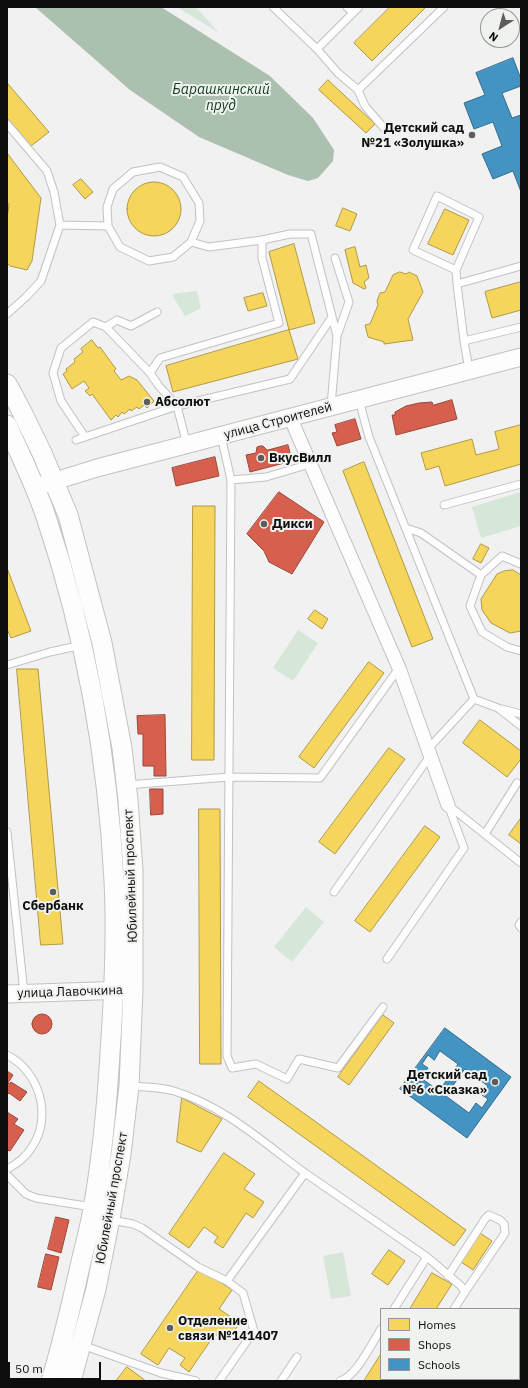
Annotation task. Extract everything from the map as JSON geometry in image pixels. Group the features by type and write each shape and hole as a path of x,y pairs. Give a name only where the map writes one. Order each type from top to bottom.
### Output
{"main road":[{"name":"Юбилейный проспект","path":"7,384 42,453 69,520 102,642 122,748 133,871 124,990 94,1207 66,1331 51,1381"},
{"name":"Юбилейный проспект","path":"7,425 47,518 66,578 89,675 103,751 124,990 128,1086 121,1154 110,1220 96,1289 71,1381"}],"street":[{"name":"улица Строителей","path":"35,488 97,468 521,357"},
{"path":"290,417 398,668 448,804"},
{"name":"улица Лавочкина","path":"15,993 124,990"}],"lane":[{"path":"273,7 316,49 338,74 358,90 365,106 384,128"},
{"path":"347,7 353,13"},
{"path":"316,49 359,7"},
{"path":"358,90 444,7"},
{"path":"7,124 47,171 54,192 60,225 41,281 7,314"},
{"path":"160,168 183,177 199,203 200,221 191,242 173,257 149,261 120,247 108,226 107,207 113,189 133,172 160,168"},
{"path":"456,270 413,250 437,196 479,217 456,270 464,341 469,370"},
{"path":"60,225 108,226"},
{"path":"191,242 209,247 262,240 290,234 311,234 337,336"},
{"path":"150,373 160,358 279,323 262,258 262,240"},
{"path":"331,407 337,336 350,302 335,258"},
{"path":"457,284 521,266"},
{"path":"106,327 117,320 131,326 156,312"},
{"path":"76,440 177,406 290,379 332,317"},
{"path":"85,436 61,401 53,372 61,348 93,322 106,327 150,373 159,386 177,406 187,445"},
{"path":"464,341 521,327"},
{"path":"359,400 369,437 474,699 498,708 521,714"},
{"path":"221,436 231,480 227,1056 232,1068 256,1064 287,1079 299,1059 338,1068 383,1007"},
{"path":"231,480 266,476 310,464"},
{"path":"444,505 521,484"},
{"path":"406,528 421,533 481,575"},
{"path":"521,564 502,556 481,575 470,606 482,632 507,647 521,651"},
{"path":"7,665 50,652 82,645"},
{"path":"126,785 229,777 320,778 398,668"},
{"path":"334,892 429,752 474,699"},
{"path":"498,708 521,726"},
{"path":"485,834 520,782"},
{"path":"448,804 521,863"},
{"path":"387,960 464,848 448,804"},
{"path":"7,832 15,993"},
{"path":"521,922 519,925 521,928"},
{"path":"7,1055 25,1068 34,1080 40,1096 42,1115 39,1132 32,1147 17,1163 7,1170"},
{"path":"128,1086 173,1091 204,1102 224,1114 427,1257 461,1286 465,1292"},
{"path":"228,1281 306,1173"},
{"path":"7,1175 26,1194 36,1198 94,1207"},
{"path":"448,1276 485,1219 489,1215 500,1220 504,1224 505,1233 455,1308"},
{"path":"110,1220 132,1224 142,1228 198,1267 228,1281 243,1293 254,1331 220,1381"},
{"path":"395,1308 427,1257"},
{"path":"340,1381 345,1380 354,1371 380,1331"},
{"path":"82,1345 161,1373 196,1381"},
{"path":"281,1381 297,1357"}],"shaded area":[{"path":"177,7 196,7 219,33"},
{"path":"197,291 201,308 185,316 172,295"},
{"path":"521,492 521,526 481,538 472,507"},
{"path":"298,630 318,643 293,681 273,668"},
{"path":"306,907 324,922 292,962 274,947"},
{"path":"343,1252 351,1296 331,1299 323,1256"}],"water":[{"name":"Барашкинский пруд","path":"35,7 161,7 270,76 313,118 334,150 333,161 318,178 308,181 288,175 199,137 130,90"}],"building: Homes":[{"path":"390,7 426,7 372,61 354,43"},
{"path":"328,80 375,124 366,133 319,90"},
{"path":"8,84 49,132 31,146 7,118"},
{"path":"7,153 41,198 32,261 27,270 10,266 7,263 7,218 9,205 7,202"},
{"path":"81,179 93,192 85,199 73,185"},
{"path":"149,182 159,182 173,190 179,199 181,209 179,219 173,228 159,236 149,236 139,231 132,224 127,214 127,204 132,194 139,187"},
{"path":"343,208 357,214 350,231 336,226"},
{"path":"445,209 469,220 453,255 428,244"},
{"path":"294,244 315,323 289,330 269,252"},
{"path":"355,247 360,267 366,265 369,278 364,282 366,288 364,289 353,283 345,250"},
{"path":"400,272 406,274 409,272 417,276 423,292 408,319 413,340 384,344 384,342 368,337 365,325 370,324 378,305 377,301 380,293 385,292 393,275"},
{"path":"521,282 521,310 492,318 485,292"},
{"path":"263,293 267,306 248,311 244,298"},
{"path":"289,330 298,359 173,392 166,366"},
{"path":"92,340 98,348 100,347 116,369 114,371 121,380 129,376 137,380 154,401 147,408 144,405 139,409 137,407 131,411 130,409 124,414 122,412 118,417 116,415 111,420 92,394 90,396 85,391 89,388 84,381 72,389 63,374 67,371 66,369 75,362 74,359 83,352 81,349"},
{"path":"521,425 521,464 445,486 439,466 426,470 421,453 472,439 476,455 499,449 495,432"},
{"path":"364,462 433,639 412,647 343,471"},
{"path":"193,506 215,506 214,760 192,760"},
{"path":"481,544 489,548 481,563 473,559"},
{"path":"7,568 31,631 11,638 7,629"},
{"path":"513,570 521,575 521,631 510,633 491,623 482,610 481,599 497,574 504,571"},
{"path":"315,610 328,619 322,629 308,619"},
{"path":"369,662 384,673 314,768 299,757"},
{"path":"17,669 38,669 63,944 41,945"},
{"path":"480,720 521,751 521,759 507,777 463,743"},
{"path":"389,748 405,759 335,854 319,842"},
{"path":"199,809 220,809 221,1064 200,1064"},
{"path":"521,818 521,844 509,835"},
{"path":"425,826 440,837 370,932 355,921"},
{"path":"383,1015 394,1023 349,1085 338,1077"},
{"path":"259,1081 466,1230 454,1246 248,1097"},
{"path":"182,1098 222,1119 201,1152 177,1142"},
{"path":"224,1153 255,1174 244,1189 264,1202 253,1218 246,1213 223,1248 214,1242 218,1237 204,1227 189,1248 169,1234"},
{"path":"480,1233 492,1241 473,1270 461,1262"},
{"path":"389,1250 405,1261 388,1285 372,1274"},
{"path":"200,1268 232,1290 219,1309 240,1323 226,1342 215,1334 189,1372 180,1365 185,1358 169,1348 158,1365 141,1354"},
{"path":"432,1273 452,1284 437,1308 411,1308"},
{"path":"380,1356 380,1380 391,1381 364,1381"},
{"path":"127,1367 146,1381 116,1381"}],"building: Shops":[{"path":"452,400 457,419 396,435 392,415 395,415 395,412 406,406 419,403 432,402 433,405"},
{"path":"355,419 361,439 337,446 332,433 337,432 335,425"},
{"path":"288,445 292,461 250,472 246,455 256,453 257,447 263,446 267,450"},
{"path":"215,457 219,476 176,486 172,468"},
{"path":"279,492 324,522 292,574 269,562 264,551 247,534"},
{"path":"165,715 166,776 154,776 154,766 143,766 143,734 138,734 137,716"},
{"path":"150,789 163,789 163,814 151,815"},
{"path":"42,1014 49,1017 52,1024 49,1031 42,1034 35,1031 32,1024 35,1017"},
{"path":"7,1071 13,1075 8,1083 10,1084 11,1082 27,1092 20,1101 9,1093 7,1095"},
{"path":"7,1112 18,1119 14,1124 24,1130 10,1151 7,1150"},
{"path":"56,1217 69,1220 61,1253 48,1249"},
{"path":"46,1254 59,1257 51,1290 38,1287"}],"building: Schools":[{"path":"513,58 521,79 521,86 502,93 512,118 521,115 521,192 513,171 493,179 482,154 502,146 493,122 474,129 464,103 485,95 476,73"},
{"name":"Детский сад №6 «Сказка»","path":"445,1028 511,1077 467,1138 400,1089","holes":["440,1051 458,1064 439,1091 421,1078 428,1068 422,1064 428,1055 434,1060","465,1069 488,1086 482,1095 488,1099 482,1108 476,1103 469,1113 446,1096"]},
{"path":"499,1380 501,1381 461,1381"}],"place":[{"name":"Детский сад №21 «Золушка»","path":"472,135"},
{"name":"Абсолют","path":"147,402"},
{"name":"ВкусВилл","path":"261,458"},
{"name":"Дикси","path":"264,524"},
{"name":"Сбербанк","path":"53,892"},
{"name":"Детский сад №6 «Сказка»","path":"495,1082"},
{"name":"Отделение связи №141407","path":"170,1328"}]}
